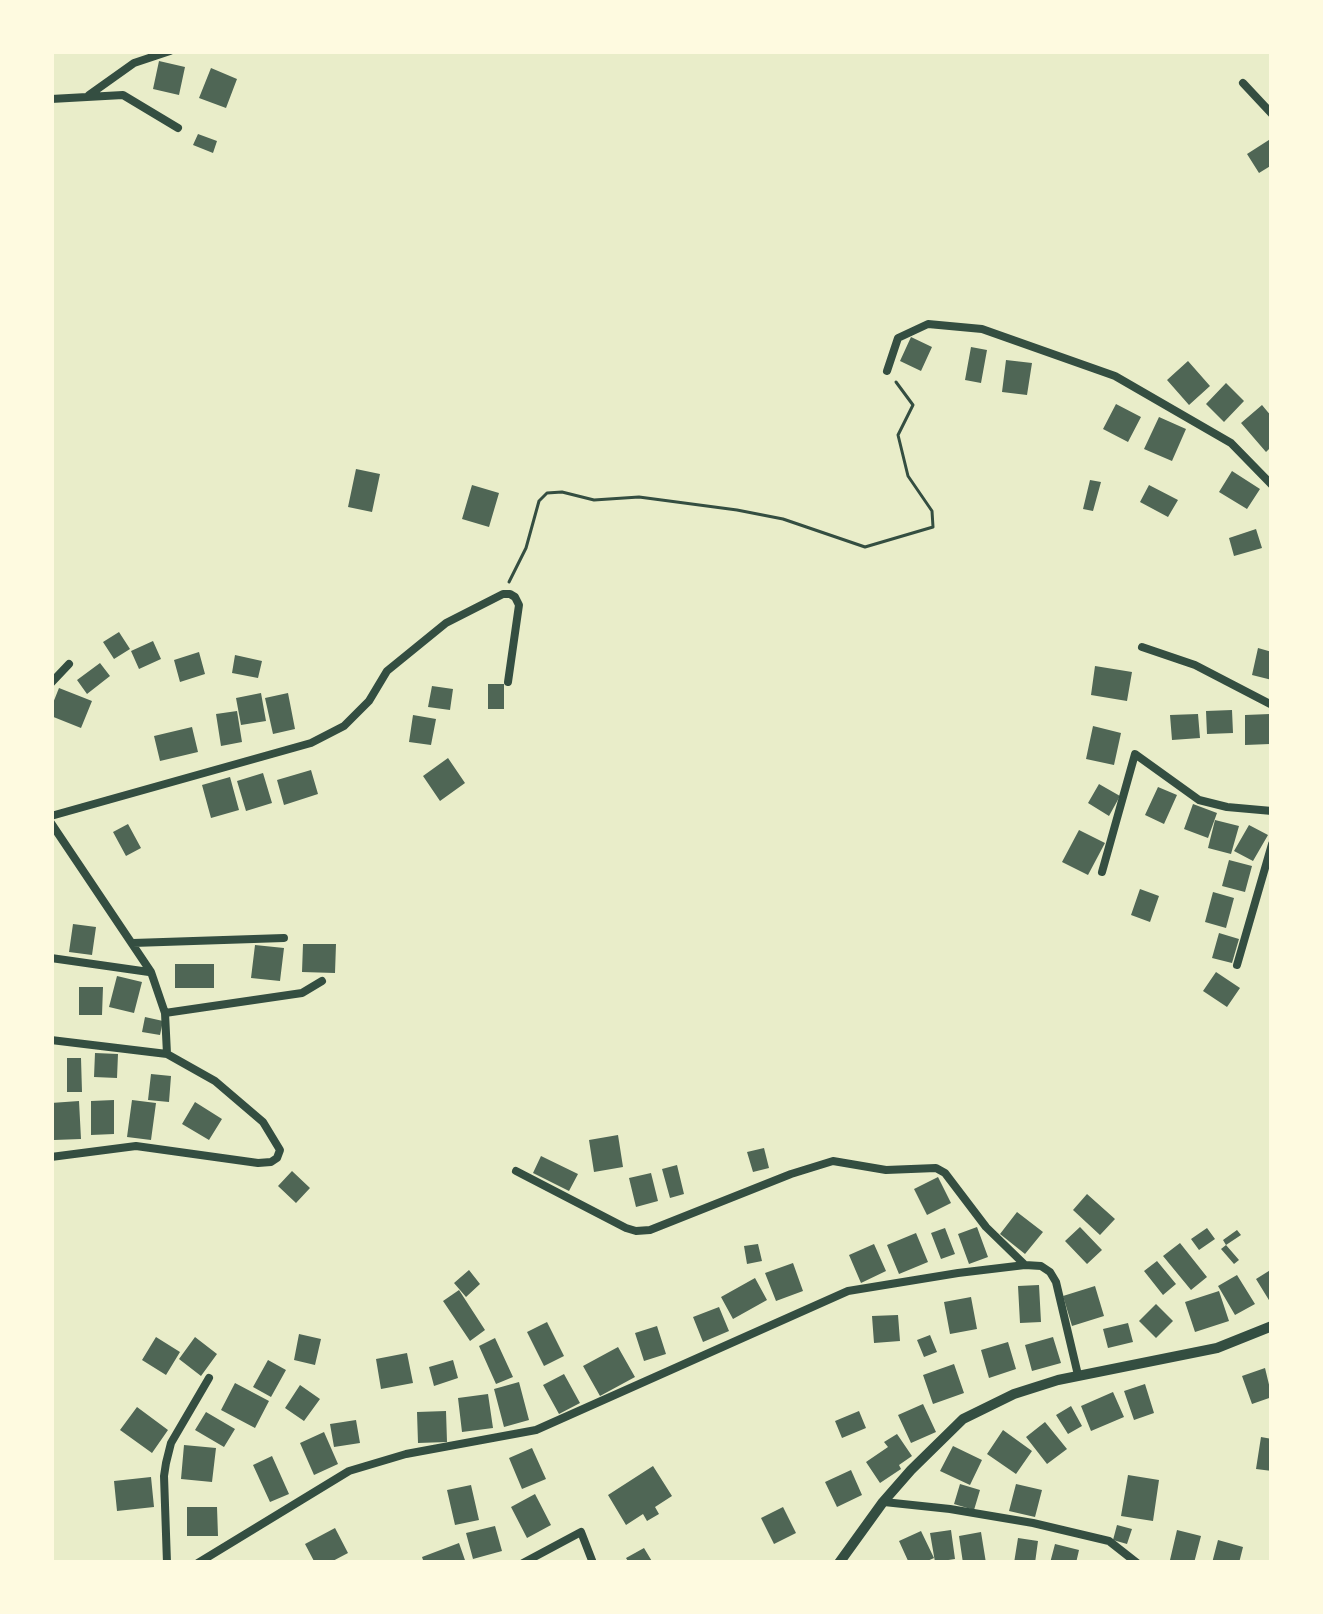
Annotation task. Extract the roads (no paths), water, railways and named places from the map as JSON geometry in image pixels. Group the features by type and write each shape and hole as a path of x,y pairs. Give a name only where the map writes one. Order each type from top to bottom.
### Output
{"street":[{"path":"88,96 134,63 170,51"},
{"path":"1243,83 1272,114"},
{"path":"51,98 123,95 178,128"},
{"path":"887,370 898,338 928,324 982,329 1115,376 1232,443 1272,485"},
{"path":"167,1054 165,1013 151,972 51,819 311,743 344,726 369,701 387,671 446,623 503,594 515,597 519,604 508,682"},
{"path":"1142,647 1195,664 1272,704"},
{"path":"51,683 69,664"},
{"path":"1102,872 1135,754 1198,800 1272,811"},
{"path":"1237,965 1272,844"},
{"path":"131,944 284,938"},
{"path":"51,958 151,972"},
{"path":"165,1013 302,993 322,981"},
{"path":"51,1040 167,1054 215,1081 263,1122 280,1150 271,1162 258,1163 136,1146 51,1156"},
{"path":"515,1171 636,1231 650,1230 833,1161 886,1170 936,1168 1025,1265"},
{"path":"198,1563 349,1471 406,1454 536,1430 848,1291 958,1273 1041,1266 1056,1282 1078,1375"},
{"path":"839,1563 883,1502 963,1419 1014,1394 1078,1375 1216,1348 1272,1326"},
{"path":"167,1563 166,1462 171,1443 209,1378"},
{"path":"883,1502 1012,1519 1109,1541 1136,1563"},
{"path":"523,1563 581,1532 593,1563"}]}
